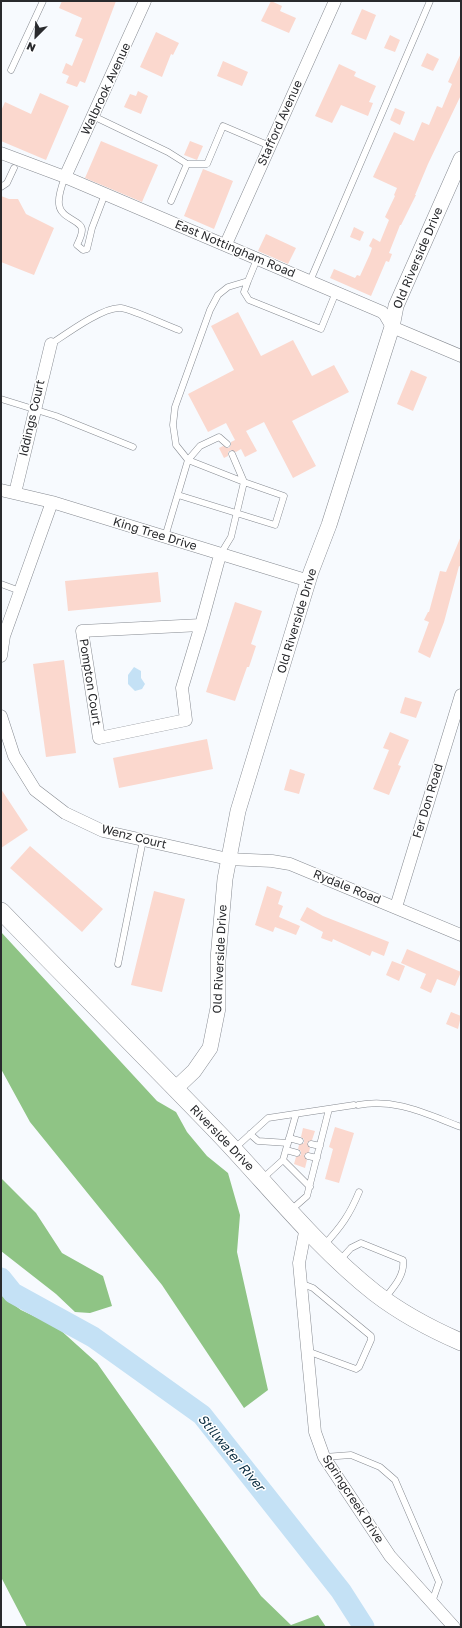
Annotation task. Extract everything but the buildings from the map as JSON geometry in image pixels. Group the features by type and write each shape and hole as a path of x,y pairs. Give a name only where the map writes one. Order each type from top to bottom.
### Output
{"main road":[{"name":"Riverside Drive","path":"1,911 234,1150 323,1246 339,1261 384,1299 434,1329 461,1342"}],"street":[{"name":"Walbrook Avenue","path":"65,177 145,1"},
{"name":"Stafford Avenue","path":"226,244 335,1"},
{"name":"East Nottingham Road","path":"1,153 65,177 226,244 382,312 385,314 392,327"},
{"name":"Old Riverside Drive","path":"175,1089 204,1059 210,1048 216,1024 218,1008 219,929 228,859 238,811 309,581 329,525 392,327 396,306 461,159"},
{"path":"392,327 461,356"},
{"name":"Iddings Court","path":"15,493 34,409 51,344"},
{"name":"King Tree Drive","path":"1,490 52,502 220,555 309,581"},
{"path":"1,656 4,636 52,502"},
{"name":"Pompton Court","path":"201,626 82,631 99,738 186,720 182,688 201,626 220,555"},
{"name":"Fer Don Road","path":"396,907 461,695"},
{"name":"Wenz Court","path":"2,720 14,756 36,790 71,816 103,831 228,859"},
{"name":"Rydale Road","path":"228,859 272,861 290,864 461,935"},
{"name":"Springcreek Drive","path":"306,1227 299,1263 300,1283 315,1432 324,1457 390,1556 454,1627"}],"lane":[{"path":"11,70 43,1"},
{"path":"310,281 430,1"},
{"path":"94,116 168,152 187,164 207,164 223,126 270,146"},
{"path":"171,201 187,164"},
{"path":"1,187 7,183 14,168"},
{"path":"65,177 58,203 60,210 65,216 80,225 82,230 77,245 82,250 87,249 90,243 92,228 105,194"},
{"path":"258,259 244,292 249,300 321,329 336,292"},
{"path":"178,495 275,525 284,496 188,460 176,445 173,425 175,407 210,310 218,295 228,287 248,281"},
{"path":"51,344 77,326 111,309 122,308 179,330"},
{"path":"1,399 34,409 133,446"},
{"path":"165,537 188,460 200,446 219,437 227,444"},
{"path":"220,555 230,537 244,482 232,454"},
{"path":"1,584 20,591"},
{"path":"118,964 143,840"},
{"path":"234,1150 268,1118 376,1102 401,1105 461,1127"},
{"path":"291,1210 307,1196 329,1109"},
{"path":"262,1179 283,1160 296,1114"},
{"path":"250,1134 258,1141 288,1144 300,1141"},
{"path":"288,1144 297,1153"},
{"path":"311,1144 320,1146"},
{"path":"308,1156 317,1158"},
{"path":"283,1160 310,1187"},
{"path":"323,1246 342,1226 352,1210 359,1192"},
{"path":"339,1261 351,1248 361,1243 403,1260 404,1268 397,1284 384,1299"},
{"path":"300,1283 313,1288 371,1336 371,1340 359,1367 356,1369 307,1351"},
{"path":"324,1457 351,1455 380,1466 395,1480 439,1582 432,1602"}],"green space":[{"path":"1,932 157,1101 176,1112 187,1132 207,1156 228,1173 240,1215 237,1252 268,1390 244,1408 162,1285 30,1122 1,1069"},
{"path":"1,1178 36,1213 62,1253 103,1276 112,1306 90,1313 75,1312 56,1294 1,1251"},
{"path":"1,1295 21,1310 57,1327 97,1363 261,1596 291,1625 318,1615 326,1627 27,1627 1,1577"}],"water":[{"path":"134,667 141,671 141,678 145,684 142,689 135,691 128,684 128,675"}],"waterway":[{"name":"Stillwater River","path":"1,1278 13,1293 93,1337 202,1415 341,1591 364,1627"}]}
